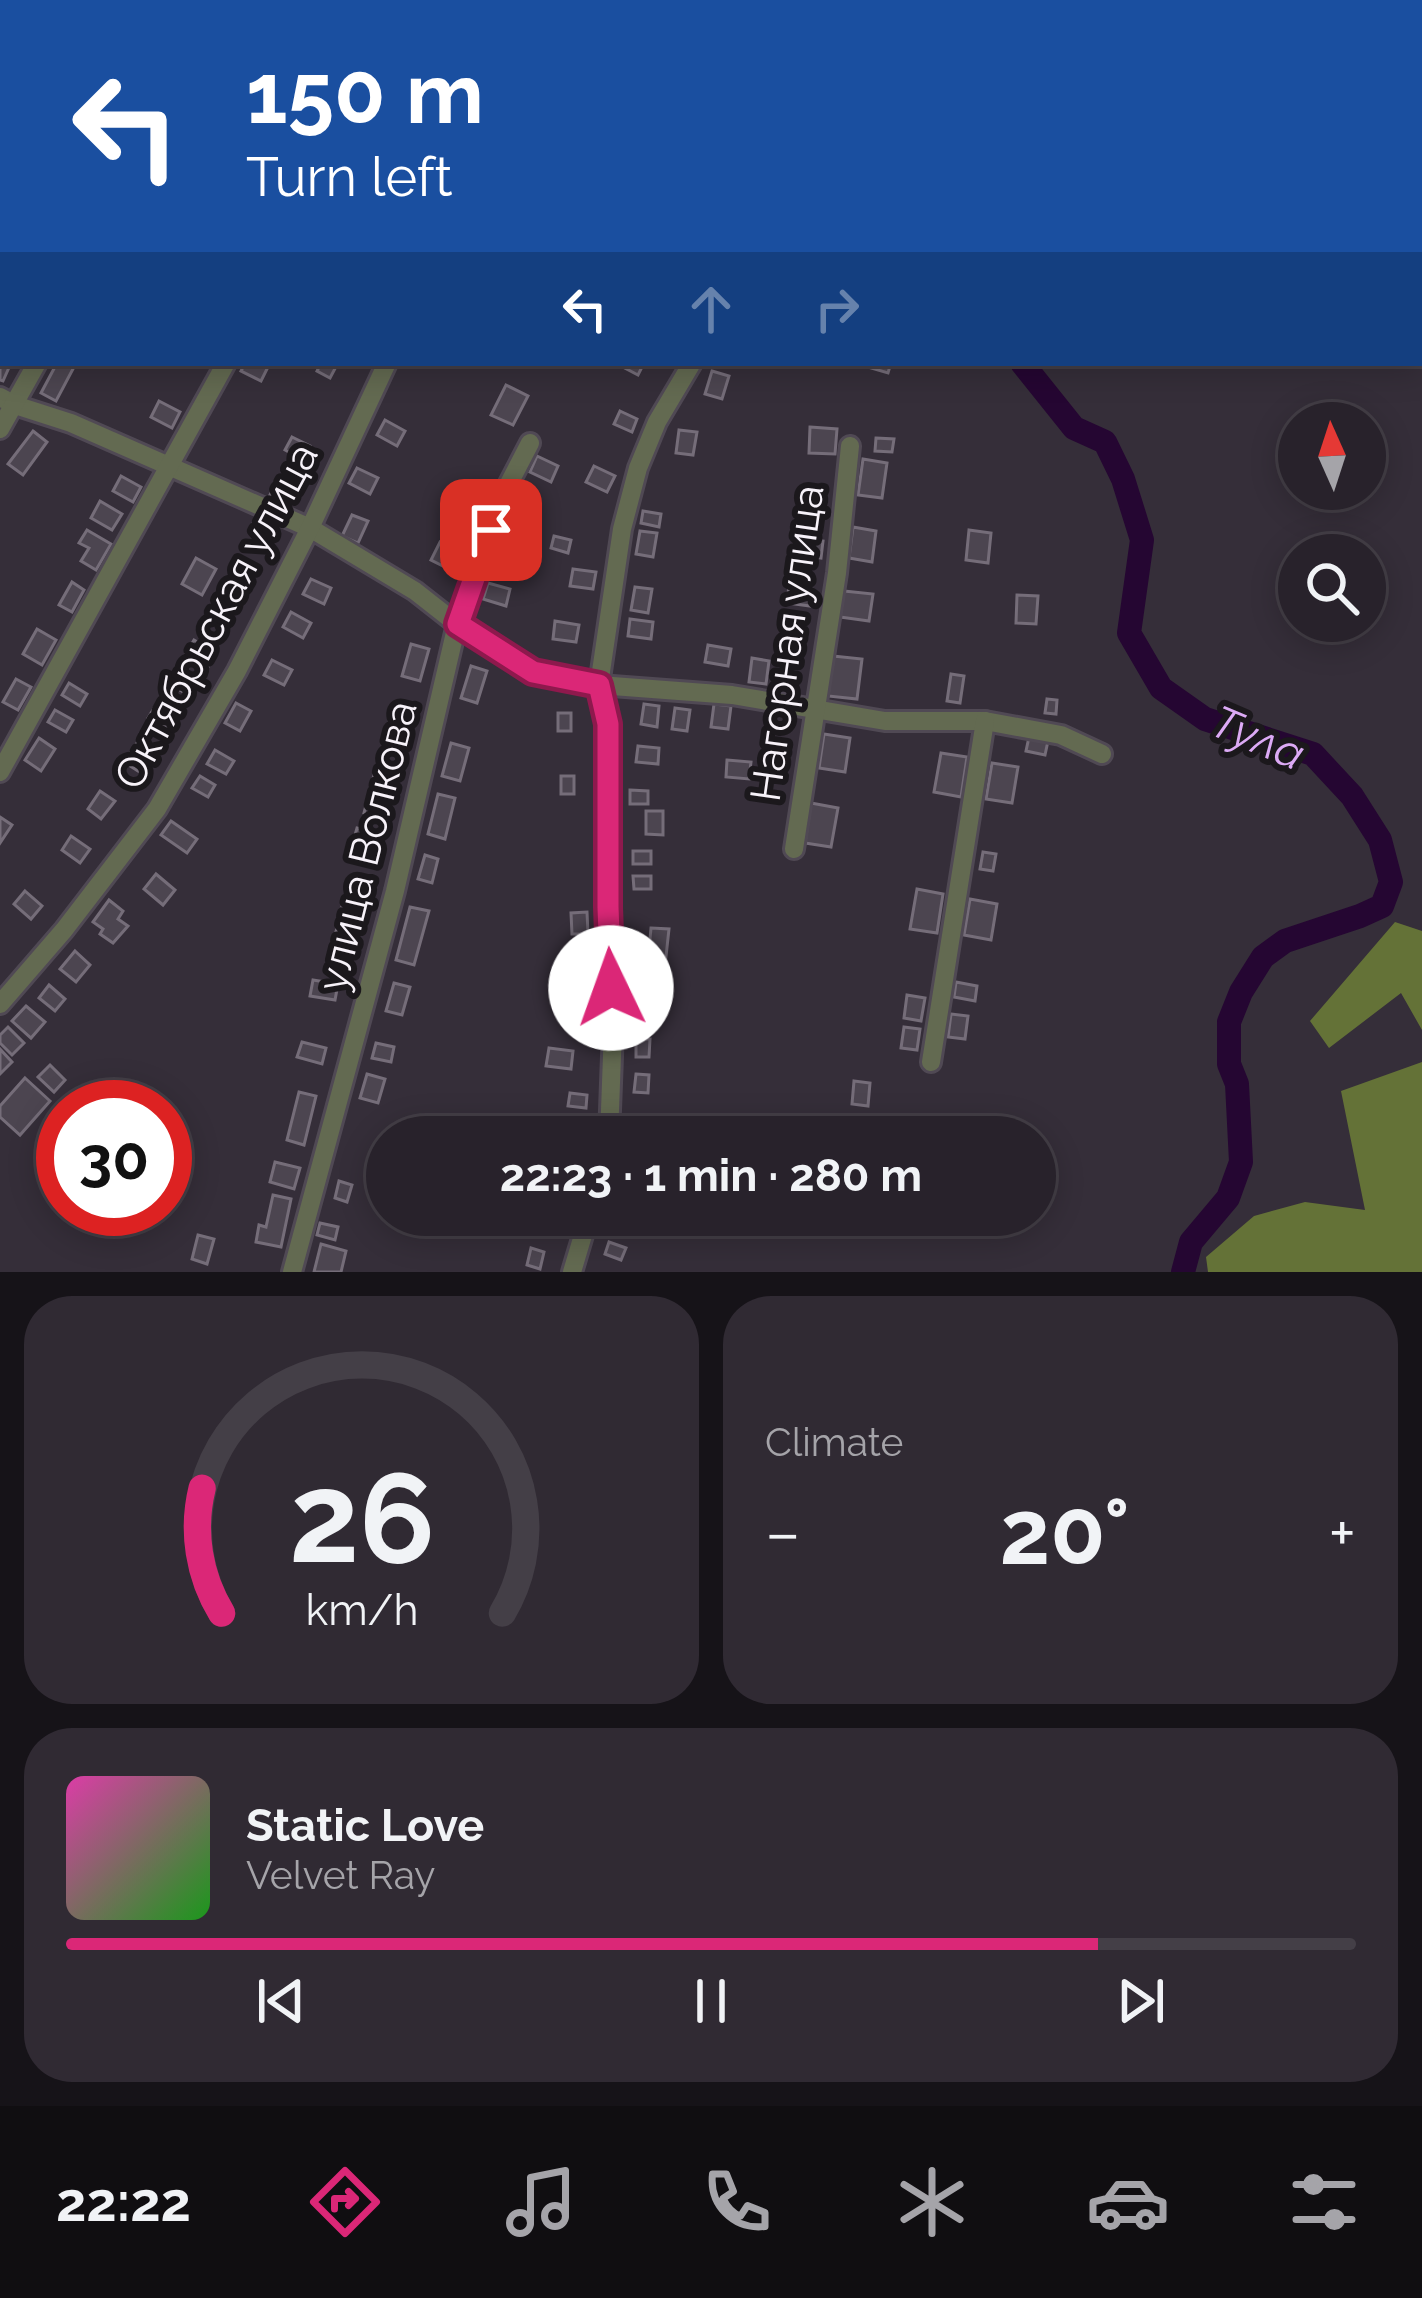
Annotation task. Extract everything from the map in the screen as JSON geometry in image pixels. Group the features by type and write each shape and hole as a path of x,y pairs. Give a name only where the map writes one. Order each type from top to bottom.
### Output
{"street":[{"path":"0,429 8,401 35,366"},
{"path":"0,772 224,366"},
{"name":"Октябрьская улица","path":"0,1004 64,931 157,809 237,671 386,366"},
{"path":"610,1116 614,1029 608,724 599,685 622,529 638,468 657,422 690,366"},
{"path":"8,401 71,423 310,528 416,591 533,672 599,685 732,695 885,721 985,721 1061,735 1102,754"},
{"name":"улица Волкова","path":"292,1272 395,892 458,624 503,495 530,443"},
{"name":"Нагорная улица","path":"794,849 837,573 850,446"},
{"path":"932,1062 985,721"},
{"path":"572,1272 583,1236"}],"green space":[{"path":"1395,922 1422,931 1422,1030 1401,993 1329,1048 1310,1021"},
{"path":"1422,1062 1422,1272 1208,1272 1206,1257 1254,1216 1305,1202 1365,1210 1341,1091"}],"building":[{"path":"0,366 10,366 3,381"},
{"path":"55,366 74,367 56,401 41,393"},
{"path":"244,366 268,366 261,381 241,371"},
{"path":"320,366 336,366 330,378 317,371"},
{"path":"624,366 642,366 638,375"},
{"path":"712,371 729,376 722,399 705,394"},
{"path":"506,385 528,396 513,425 491,415"},
{"path":"159,401 180,412 172,428 151,417"},
{"path":"620,411 637,419 632,432 614,424"},
{"path":"385,420 405,431 397,446 377,435"},
{"path":"810,427 837,429 835,454 809,453"},
{"path":"679,430 697,432 693,455 676,453"},
{"path":"33,431 47,442 23,475 8,464"},
{"path":"292,437 310,446 303,460 285,450"},
{"path":"876,438 894,439 892,452 875,451"},
{"path":"537,456 558,466 551,482 530,472"},
{"path":"863,459 887,463 882,498 858,495"},
{"path":"594,466 615,476 607,492 586,482"},
{"path":"357,468 378,478 370,494 349,483"},
{"path":"121,476 141,487 133,502 113,491"},
{"path":"279,476 295,483 285,504 269,497"},
{"path":"460,488 478,495 468,521 450,513"},
{"path":"100,501 122,514 112,530 91,518"},
{"path":"643,511 661,514 659,527 641,523"},
{"path":"258,512 279,522 271,538 251,528"},
{"path":"352,515 368,521 358,543 342,536"},
{"path":"853,527 876,531 872,562 849,558"},
{"path":"87,530 111,544 96,570 81,561 89,548 79,543"},
{"path":"969,530 991,533 988,563 966,560"},
{"path":"640,531 657,533 653,557 636,554"},
{"path":"554,536 571,540 568,553 551,548"},
{"path":"800,538 823,541 821,558 798,555"},
{"path":"440,542 464,555 455,572 431,560"},
{"path":"196,558 216,569 202,595 182,584"},
{"path":"573,569 596,572 593,589 570,586"},
{"path":"311,579 331,588 324,604 303,594"},
{"path":"72,582 84,590 72,612 59,605"},
{"path":"488,583 510,589 506,606 483,599"},
{"path":"789,585 812,589 810,606 787,603"},
{"path":"635,587 652,589 648,613 631,610"},
{"path":"844,591 873,594 869,621 840,617"},
{"path":"1017,595 1038,596 1036,624 1016,623"},
{"path":"291,612 311,623 303,638 283,627"},
{"path":"630,619 653,622 651,639 628,636"},
{"path":"555,621 579,625 576,642 553,639"},
{"path":"37,629 56,640 42,665 23,654"},
{"path":"194,640 217,653 206,670 184,657"},
{"path":"411,644 429,649 420,681 402,676"},
{"path":"708,645 731,649 728,666 705,662"},
{"path":"833,656 862,659 857,699 828,696"},
{"path":"752,658 769,661 766,684 749,682"},
{"path":"272,660 292,670 284,685 264,675"},
{"path":"471,666 487,671 477,703 461,698"},
{"path":"179,670 198,681 190,696 171,685"},
{"path":"951,674 964,676 960,703 947,701"},
{"path":"16,679 31,687 18,710 3,702"},
{"path":"69,683 87,694 80,706 62,695"},
{"path":"1047,699 1057,700 1056,714 1045,713"},
{"path":"157,703 176,715 168,729 148,718"},
{"path":"236,703 251,711 240,731 225,723"},
{"path":"644,704 659,706 657,727 641,724"},
{"path":"714,704 731,706 728,729 711,727"},
{"path":"393,706 411,711 402,744 384,739"},
{"path":"675,708 690,710 687,731 672,729"},
{"path":"55,710 73,720 66,732 48,722"},
{"path":"558,713 571,713 571,731 558,731"},
{"path":"824,734 850,738 845,772 819,768"},
{"path":"1029,737 1048,741 1045,755 1026,751"},
{"path":"39,738 55,749 41,771 25,760"},
{"path":"137,743 151,752 138,771 124,762"},
{"path":"451,743 469,748 460,781 442,776"},
{"path":"638,746 659,748 658,764 636,762"},
{"path":"215,750 234,761 226,774 207,764"},
{"path":"941,753 967,757 961,797 934,792"},
{"path":"727,760 751,762 749,779 726,777"},
{"path":"992,763 1018,767 1012,803 986,799"},
{"path":"374,775 392,780 382,818 364,813"},
{"path":"200,776 215,785 208,797 192,788"},
{"path":"561,776 574,776 574,794 561,794"},
{"path":"630,790 648,791 648,804 630,804"},
{"path":"100,791 115,801 101,819 88,809"},
{"path":"438,794 455,798 445,839 428,834"},
{"path":"811,803 838,808 831,847 805,843"},
{"path":"646,811 663,811 663,835 646,834"},
{"path":"0,817 12,825 0,843"},
{"path":"171,821 197,839 187,853 161,835"},
{"path":"357,828 375,833 366,865 348,860"},
{"path":"71,836 90,849 80,863 62,850"},
{"path":"633,851 651,851 651,864 633,864"},
{"path":"983,852 996,854 993,871 980,869"},
{"path":"425,855 438,859 432,883 418,879"},
{"path":"156,874 175,890 163,905 144,889"},
{"path":"633,876 651,876 651,889 634,889"},
{"path":"349,882 365,886 358,911 342,906"},
{"path":"917,889 943,894 937,933 910,929"},
{"path":"25,891 42,906 31,919 14,904"},
{"path":"970,899 997,904 991,940 964,935"},
{"path":"109,900 123,911 118,919 128,926 113,943 93,922"},
{"path":"410,907 429,911 414,965 396,960"},
{"path":"587,912 588,934 572,934 571,913"},
{"path":"337,928 352,932 346,956 330,952"},
{"path":"651,928 669,929 663,984 646,982"},
{"path":"75,951 90,965 76,982 60,969"},
{"path":"313,980 338,984 335,1000 310,996"},
{"path":"956,982 977,986 975,1001 954,997"},
{"path":"394,983 410,987 402,1015 386,1011"},
{"path":"49,985 65,999 55,1011 39,998"},
{"path":"640,990 654,990 653,1008 640,1007"},
{"path":"907,995 925,998 921,1021 904,1018"},
{"path":"26,1006 45,1022 31,1038 12,1021"},
{"path":"576,1008 593,1008 593,1031 576,1031"},
{"path":"951,1014 968,1016 965,1039 948,1037"},
{"path":"8,1027 24,1043 12,1055 0,1043"},
{"path":"904,1027 920,1029 917,1050 901,1048"},
{"path":"636,1039 650,1039 649,1057 636,1057"},
{"path":"302,1042 326,1048 322,1064 297,1057"},
{"path":"376,1043 394,1047 391,1062 372,1058"},
{"path":"549,1048 573,1051 571,1069 546,1066"},
{"path":"0,1049 12,1062 0,1074"},
{"path":"50,1065 65,1080 41,1080 38,1077"},
{"path":"367,1074 385,1079 378,1103 360,1098"},
{"path":"636,1074 649,1075 648,1093 634,1092"},
{"path":"25,1078 36,1088 36,1117 20,1135 0,1117 0,1106"},
{"path":"854,1081 870,1083 868,1106 852,1104"},
{"path":"299,1092 316,1096 304,1145 287,1140"},
{"path":"570,1093 587,1095 586,1108 568,1106"},
{"path":"275,1162 300,1168 294,1189 270,1182"},
{"path":"339,1181 352,1185 347,1202 335,1198"},
{"path":"273,1195 291,1199 281,1247 256,1242 259,1225 266,1227"},
{"path":"320,1223 338,1227 335,1240 317,1235"},
{"path":"198,1235 214,1239 207,1264 192,1259"},
{"path":"609,1242 626,1248 621,1260 605,1254"},
{"path":"321,1244 346,1251 341,1272 314,1272"},
{"path":"531,1248 544,1252 540,1269 527,1265"}],"waterway":[{"name":"Тула","path":"1024,366 1074,428 1105,442 1123,479 1142,540 1129,633 1161,688 1205,719 1313,754 1352,796 1380,840 1391,882 1382,906 1285,941 1263,957 1241,992 1229,1022 1241,1162 1228,1198 1191,1242 1183,1272"}],"route":[{"path":"491,530 458,624 533,672 599,685 608,724 611,988"}]}
